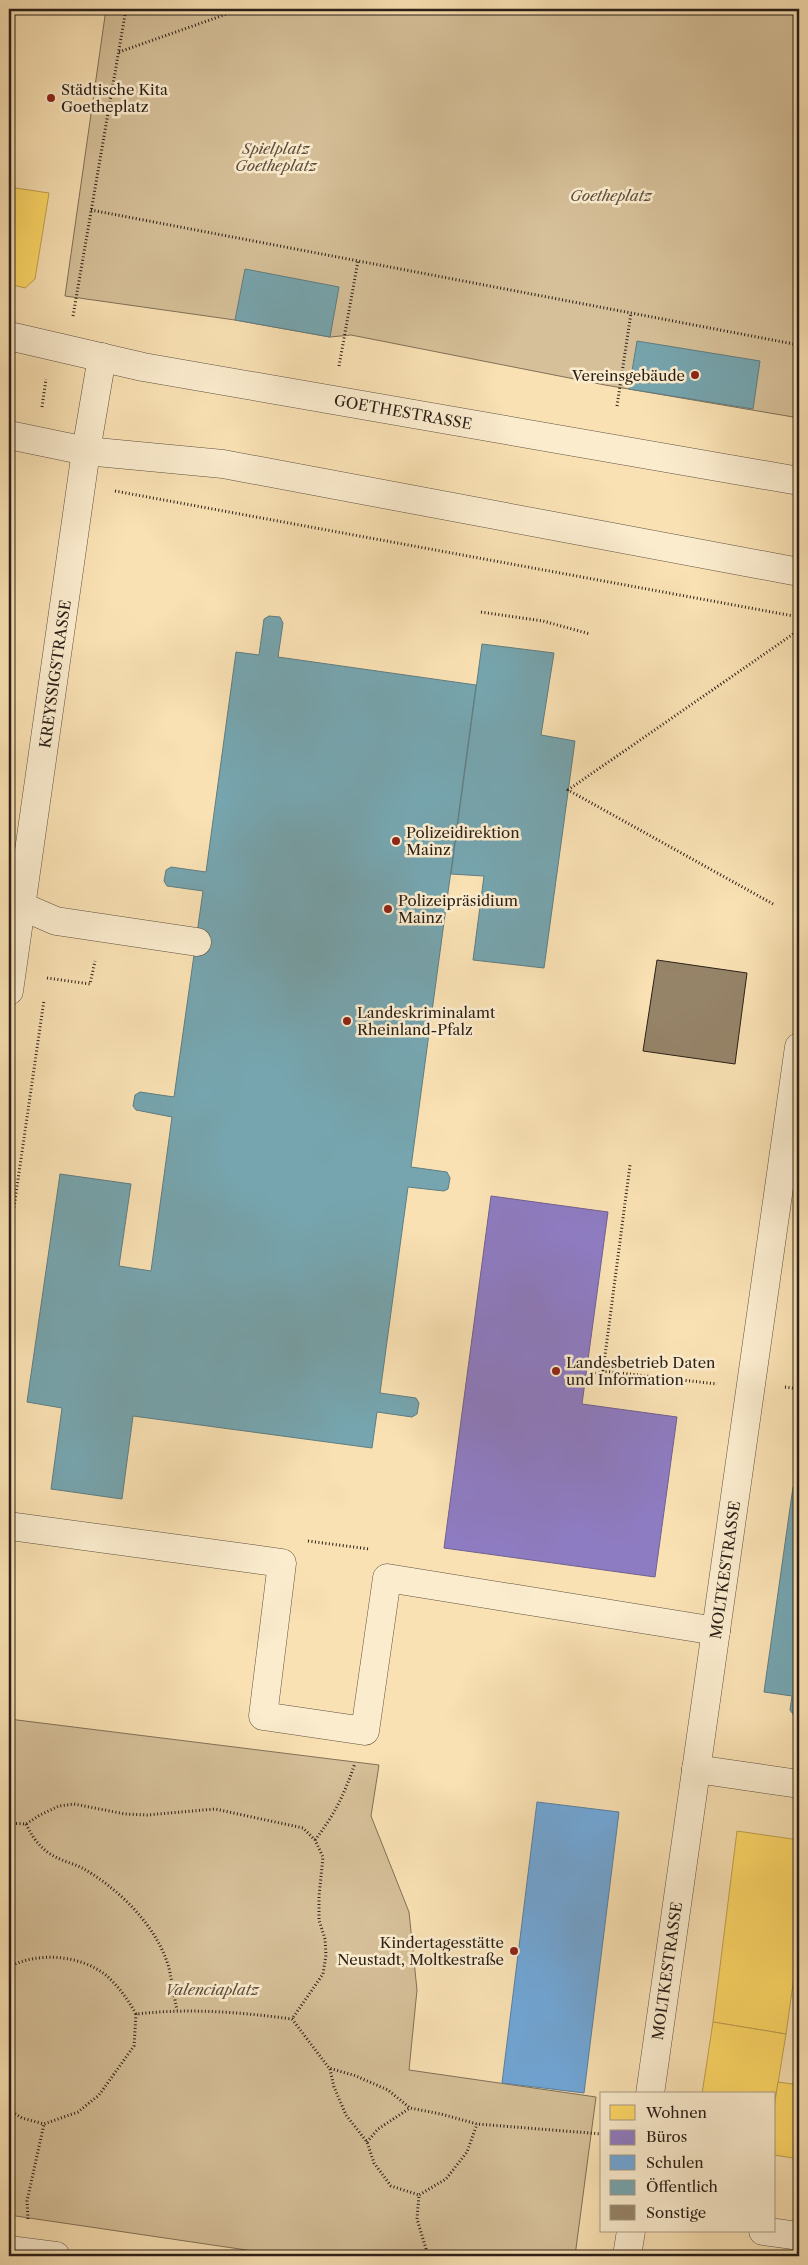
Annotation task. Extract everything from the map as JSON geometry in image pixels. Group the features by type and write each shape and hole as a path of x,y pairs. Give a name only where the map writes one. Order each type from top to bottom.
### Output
{"street":[{"name":"GOETHESTRASSE","path":"9,336 143,367 799,480"},
{"name":"KREYSSIGSTRASSE","path":"9,991 15,905 102,356"},
{"path":"9,435 86,451 223,464 799,572"},
{"path":"15,905 56,921 197,942"},
{"name":"MOLTKESTRASSE","path":"650,2092 799,1057"},
{"path":"9,1526 282,1563 263,1716 365,1731 387,1578 716,1631"},
{"path":"696,1769 799,1784"},
{"path":"627,2256 631,2232"},
{"path":"770,2232 799,2236"},
{"path":"16,2251 56,2256"}],"path":[{"path":"72,324 126,9"},
{"path":"118,52 241,9"},
{"path":"91,210 799,345"},
{"path":"339,366 358,261"},
{"path":"617,406 631,313"},
{"path":"41,411 47,375"},
{"path":"107,489 799,617"},
{"path":"481,612 543,621 590,634"},
{"path":"773,904 568,790 799,630"},
{"path":"47,978 90,984 94,961 104,962"},
{"path":"603,1371 630,1165"},
{"path":"586,1378 603,1371 708,1384"},
{"path":"315,1840 333,1817 346,1791"},
{"path":"9,1823 26,1824 59,1806 74,1804 125,1814 147,1815 215,1809 303,1828 315,1840 323,1857 319,1896 320,1920 325,1939 326,1955 323,1974 292,2019"},
{"path":"26,1824 34,1840 44,1851 81,1867 104,1882 128,1903 146,1924 168,1966 177,2010"},
{"path":"9,1967 33,1960 57,1957 87,1964 106,1976 122,1991 136,2014 134,2046 98,2095 78,2112 44,2124 22,2118 9,2110"},
{"path":"136,2014 177,2010 248,2013 292,2019 330,2068 334,2087 346,2115 367,2142 374,2163 391,2186 418,2195 446,2179 467,2152 477,2124"},
{"path":"330,2068 356,2076 388,2090 410,2108 477,2124 600,2134"},
{"path":"367,2142 378,2129 410,2108"},
{"path":"16,2251 28,2224 27,2201 44,2124"},
{"path":"418,2195 417,2219 426,2249 425,2256"}],"green space":[{"name":"Goetheplatz","path":"106,9 799,9 799,418 605,385 351,335 330,337 235,320 65,296"},
{"name":"Valenciaplatz","path":"9,1719 379,1765 371,1816 409,1912 417,1990 409,2070 596,2097 575,2256 287,2256 9,2215"}],"building: Wohnen":[{"path":"9,187 49,193 35,279 25,288 9,284"},
{"path":"799,393 799,418 794,417"},
{"path":"9,518 14,519 9,547"},
{"path":"737,1831 799,1840 799,1941 786,2034 713,2022"},
{"path":"713,2022 786,2034 776,2096 776,2092 702,2092"},
{"path":"778,2082 799,2085 799,2159 776,2155 776,2095"}],"building: Büros":[{"path":"491,1196 608,1212 582,1404 677,1417 655,1577 444,1548"}],"building: Schulen":[{"path":"537,1802 619,1812 584,2093 502,2083"}],"building: Öffentlich":[{"path":"245,269 339,287 330,337 235,320"},
{"name":"Vereinsgebäude","path":"637,341 760,361 753,409 629,389"},
{"path":"269,616 280,617 283,623 278,657 476,685 411,1167 447,1172 450,1178 448,1189 444,1191 408,1187 380,1393 416,1398 419,1403 417,1414 412,1417 377,1412 372,1448 133,1416 122,1499 51,1489 62,1408 27,1402 60,1174 131,1184 119,1266 151,1271 172,1117 136,1110 133,1106 135,1095 140,1092 174,1097 203,891 167,886 164,881 166,870 171,867 206,872 236,652 259,655 264,619"},
{"path":"482,644 554,653 541,735 575,741 544,968 473,960 484,876 451,874"},
{"path":"654,1027 733,1037 730,1060 652,1049"},
{"path":"793,1487 799,1488 799,1717 795,1717 790,1710 792,1696 764,1692"}],"building: Sonstige":[{"path":"657,960 747,973 735,1064 643,1051"}],"place":[{"name":"Städtische Kita Goetheplatz","path":"51,98"},
{"name":"Vereinsgebäude","path":"695,375"},
{"name":"Polizeidirektion Mainz","path":"396,841"},
{"name":"Polizeipräsidium Mainz","path":"388,909"},
{"name":"Landeskriminalamt Rheinland-Pfalz","path":"347,1021"},
{"name":"Landesbetrieb Daten und Information","path":"556,1371"},
{"name":"Kindertagesstätte Neustadt, Moltkestraße","path":"514,1951"}],"park label":[{"name":"Spielplatz Goetheplatz","path":"276,156"}]}
